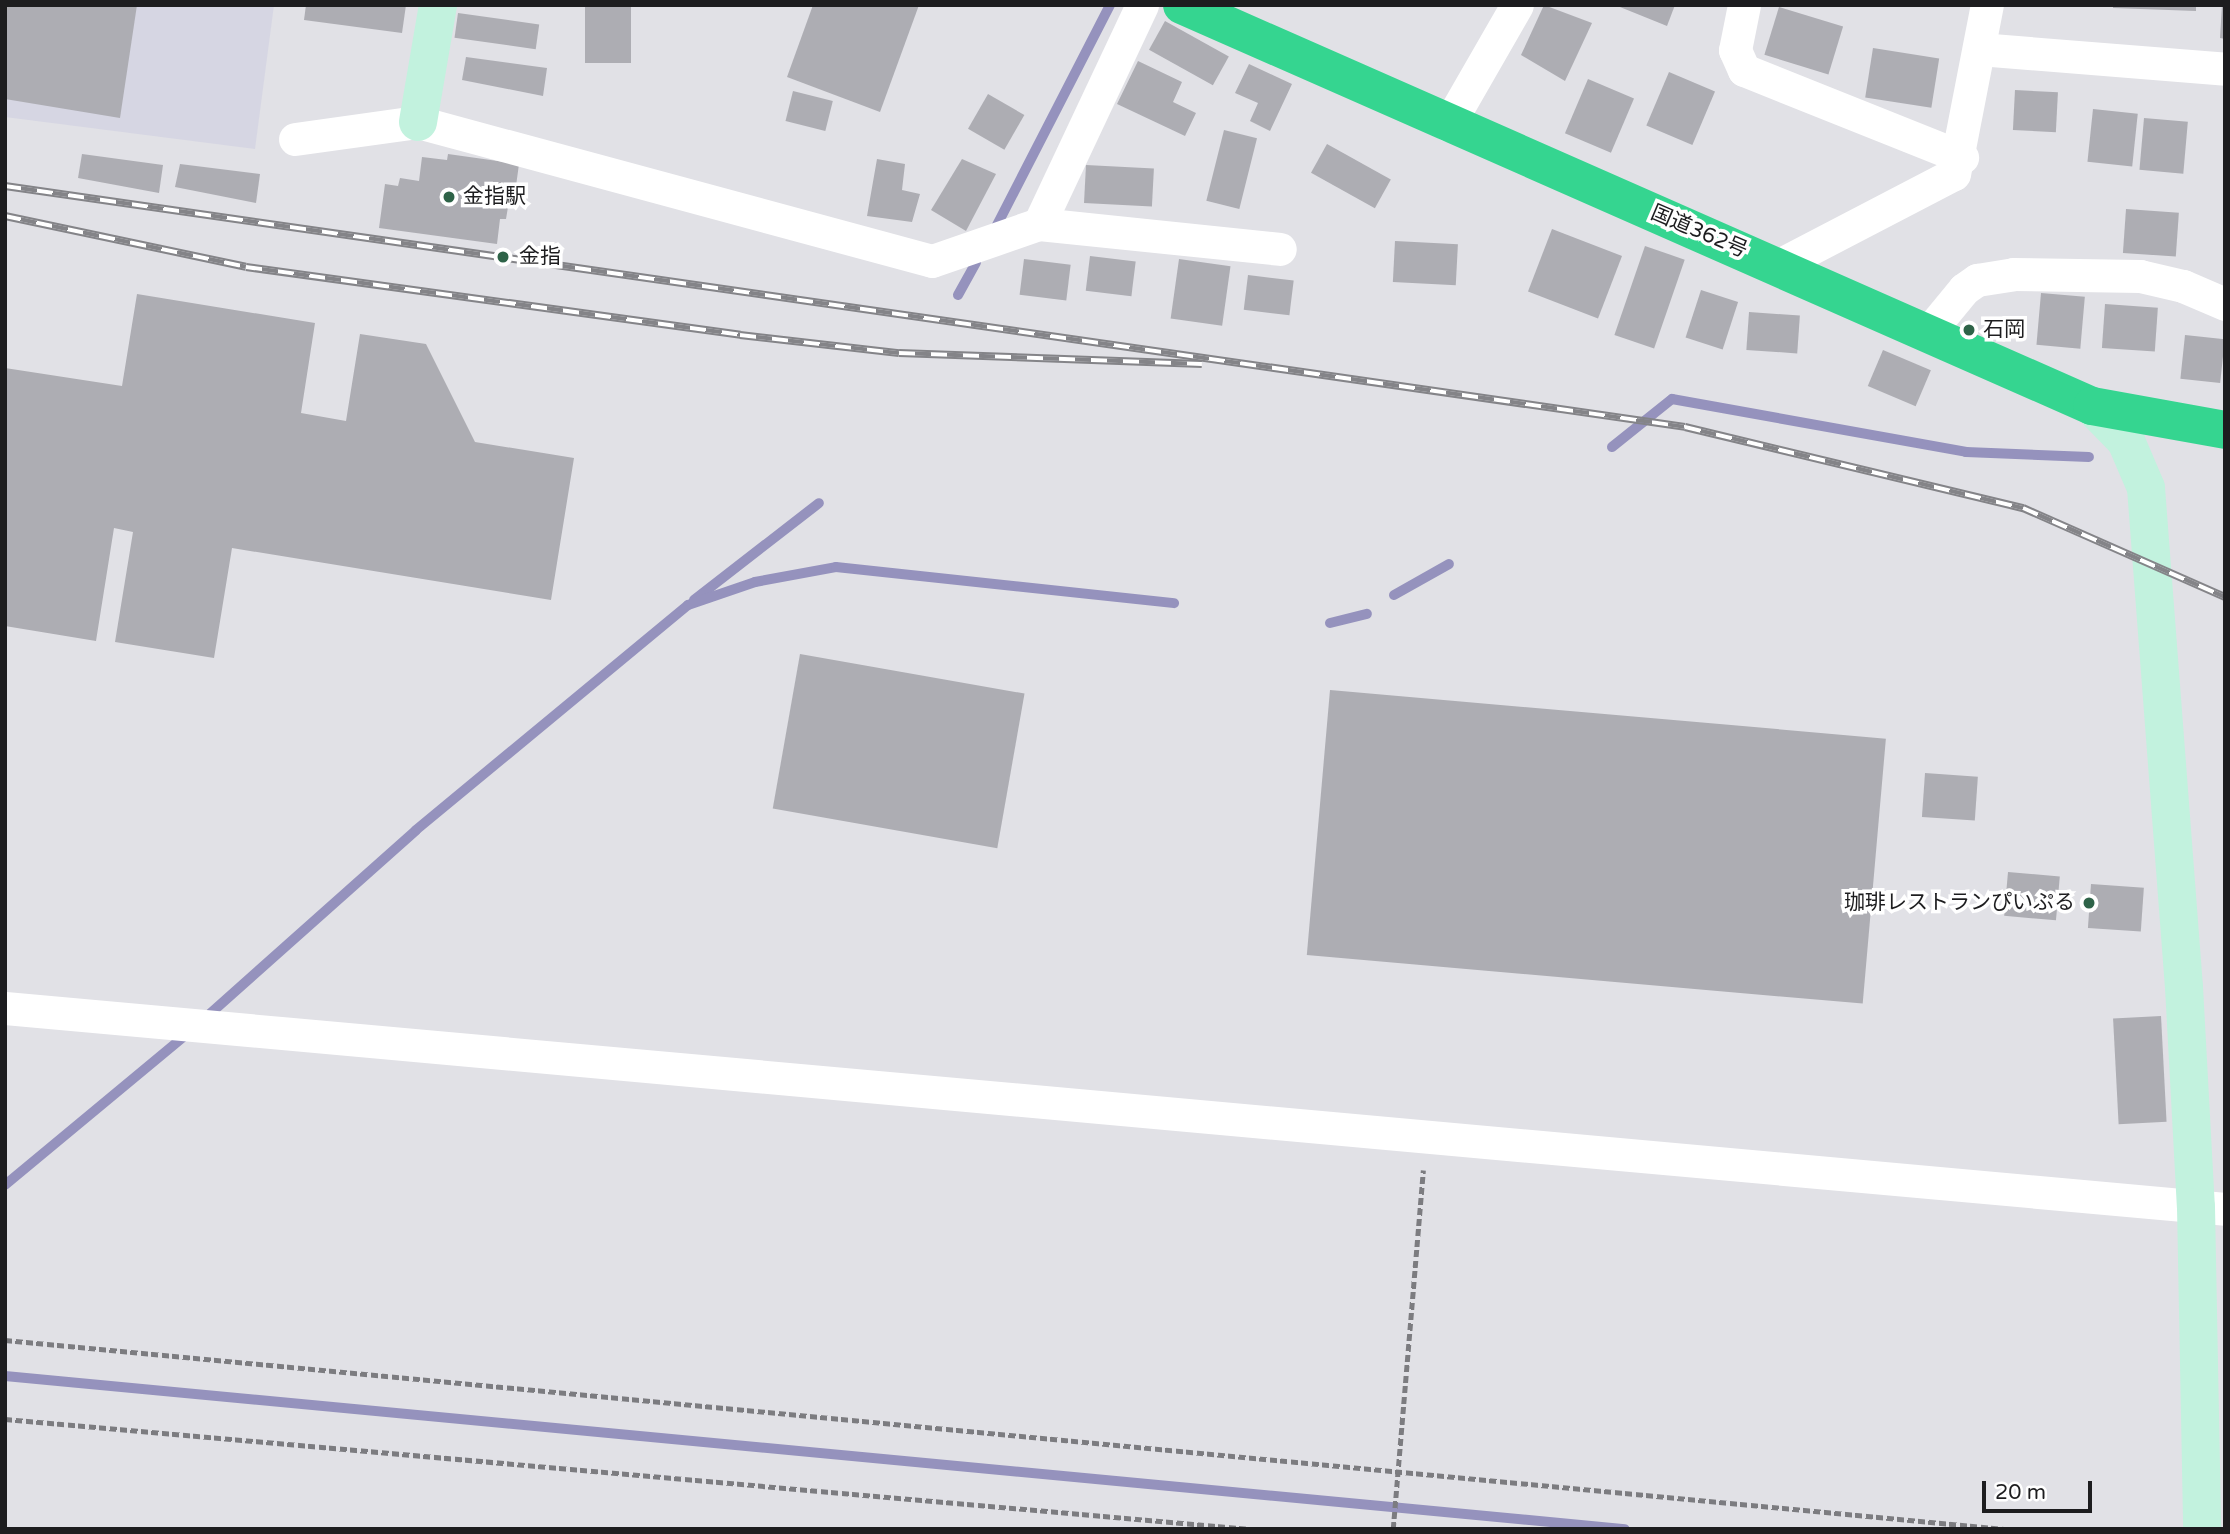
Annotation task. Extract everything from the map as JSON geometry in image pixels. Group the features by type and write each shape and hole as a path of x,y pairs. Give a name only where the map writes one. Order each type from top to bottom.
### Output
{"highway":[{"name":"国道362号","path":"1182,5 1222,13 1448,125 1777,265 2092,407 2225,430"}],"street":[{"path":"418,122 438,5"},
{"path":"1039,224 1142,5"},
{"path":"1448,125 1517,5"},
{"path":"1744,5 1735,50 1744,70 1962,157"},
{"path":"1777,265 1954,174 1962,157 1987,5"},
{"path":"1979,49 2225,69"},
{"path":"295,139 418,122 932,261 1004,239 1039,224 1279,250"},
{"path":"1927,334 1964,289 1978,280 2013,274 2140,276 2225,304"},
{"path":"2092,407 2126,441 2146,488 2210,1208 2202,1529"},
{"path":"5,1008 1426,1134 2210,1208"}],"path":[{"path":"1393,1529 1426,1134"},
{"path":"5,1340 2004,1529"},
{"path":"5,1419 1250,1529"}],"shaded area":[{"path":"5,5 274,5 255,149 5,117"}],"building":[{"path":"5,5 137,5 120,118 5,99"},
{"path":"306,5 406,5 402,33 304,20"},
{"path":"585,5 631,5 631,63 585,63"},
{"path":"813,5 919,5 880,112 787,77"},
{"path":"1544,5 1592,23 1565,81 1521,55"},
{"path":"1615,5 1675,5 1667,26"},
{"path":"2113,5 2196,5 2196,11 2113,8"},
{"path":"2222,5 2225,5 2225,39 2220,38"},
{"path":"1779,7 1843,27 1828,74 1764,55"},
{"path":"458,13 539,24 536,49 455,38"},
{"path":"1165,21 1229,56 1213,85 1149,50"},
{"path":"1873,48 1939,58 1931,108 1865,97"},
{"path":"466,57 547,68 543,96 462,80"},
{"path":"1138,61 1182,82 1173,102 1196,113 1185,136 1117,104"},
{"path":"1249,64 1292,84 1270,131 1250,121 1258,103 1235,93"},
{"path":"1669,72 1715,92 1692,145 1646,125"},
{"path":"1588,79 1634,99 1611,153 1565,133"},
{"path":"2015,90 2058,92 2056,132 2013,130"},
{"path":"793,91 833,101 825,131 786,121"},
{"path":"988,94 1024,115 1004,150 968,129"},
{"path":"2093,109 2138,114 2132,166 2087,162"},
{"path":"2144,118 2188,122 2183,174 2139,170"},
{"path":"1224,130 1257,138 1239,209 1206,201"},
{"path":"1327,144 1391,179 1375,208 1311,173"},
{"path":"82,154 163,165 159,193 78,178"},
{"name":"金指駅","path":"448,154 519,164 513,208 508,207 506,219 500,219 497,244 379,228 385,184 398,186 400,178 419,181 422,157 447,160"},
{"path":"877,159 905,164 902,190 920,194 912,222 867,216"},
{"path":"962,159 996,174 966,231 931,210"},
{"path":"180,164 260,174 256,203 175,187"},
{"path":"1086,165 1154,169 1152,207 1084,203"},
{"path":"2126,209 2179,213 2176,257 2123,253"},
{"path":"1552,229 1622,256 1598,318 1528,292"},
{"path":"1395,241 1458,244 1456,285 1393,282"},
{"path":"1645,246 1685,260 1654,349 1614,335"},
{"path":"1090,256 1136,262 1131,296 1086,291"},
{"path":"1024,259 1071,265 1066,300 1020,295"},
{"path":"1179,259 1230,266 1222,326 1171,318"},
{"path":"1248,275 1294,281 1289,315 1244,310"},
{"path":"1701,290 1738,302 1723,350 1686,338"},
{"path":"2041,293 2085,297 2080,349 2036,345"},
{"path":"137,294 315,323 301,413 346,421 360,334 426,344 475,442 574,458 551,600 232,548 214,658 115,642 133,532 114,528 96,641 5,626 5,368 122,386"},
{"path":"2105,304 2158,308 2155,352 2102,348"},
{"path":"1749,312 1800,316 1797,353 1746,350"},
{"path":"2185,335 2225,339 2220,383 2180,379"},
{"path":"1883,350 1931,370 1916,406 1868,386"},
{"path":"800,654 1025,694 997,848 773,809"},
{"path":"1330,690 1886,739 1863,1004 1307,955"},
{"path":"1925,773 1978,777 1975,821 1922,817"},
{"path":"2008,872 2060,877 2056,920 2004,916"},
{"path":"2091,884 2144,888 2141,932 2088,928"},
{"path":"2161,1016 2167,1122 2119,1124 2113,1019"}],"waterway":[{"path":"997,225 1110,5"},
{"path":"958,295 976,263"},
{"path":"1612,447 1672,399 1966,452 2089,457"},
{"path":"694,600 819,503"},
{"path":"1394,595 1449,564"},
{"path":"203,1020 416,830 688,605 755,582 836,567 1174,603"},
{"path":"1330,623 1367,614"},
{"path":"5,1185 188,1033"},
{"path":"5,1376 1625,1529"}],"railway":[{"path":"5,186 1685,427 2023,508 2225,597"},
{"path":"5,216 246,267 740,335 899,353 1202,364"}],"place":[{"name":"金指駅","path":"449,197"},
{"name":"金指","path":"503,257"},
{"name":"石岡","path":"1969,330"},
{"name":"珈琲レストランぴいぷる","path":"2089,903"}]}
